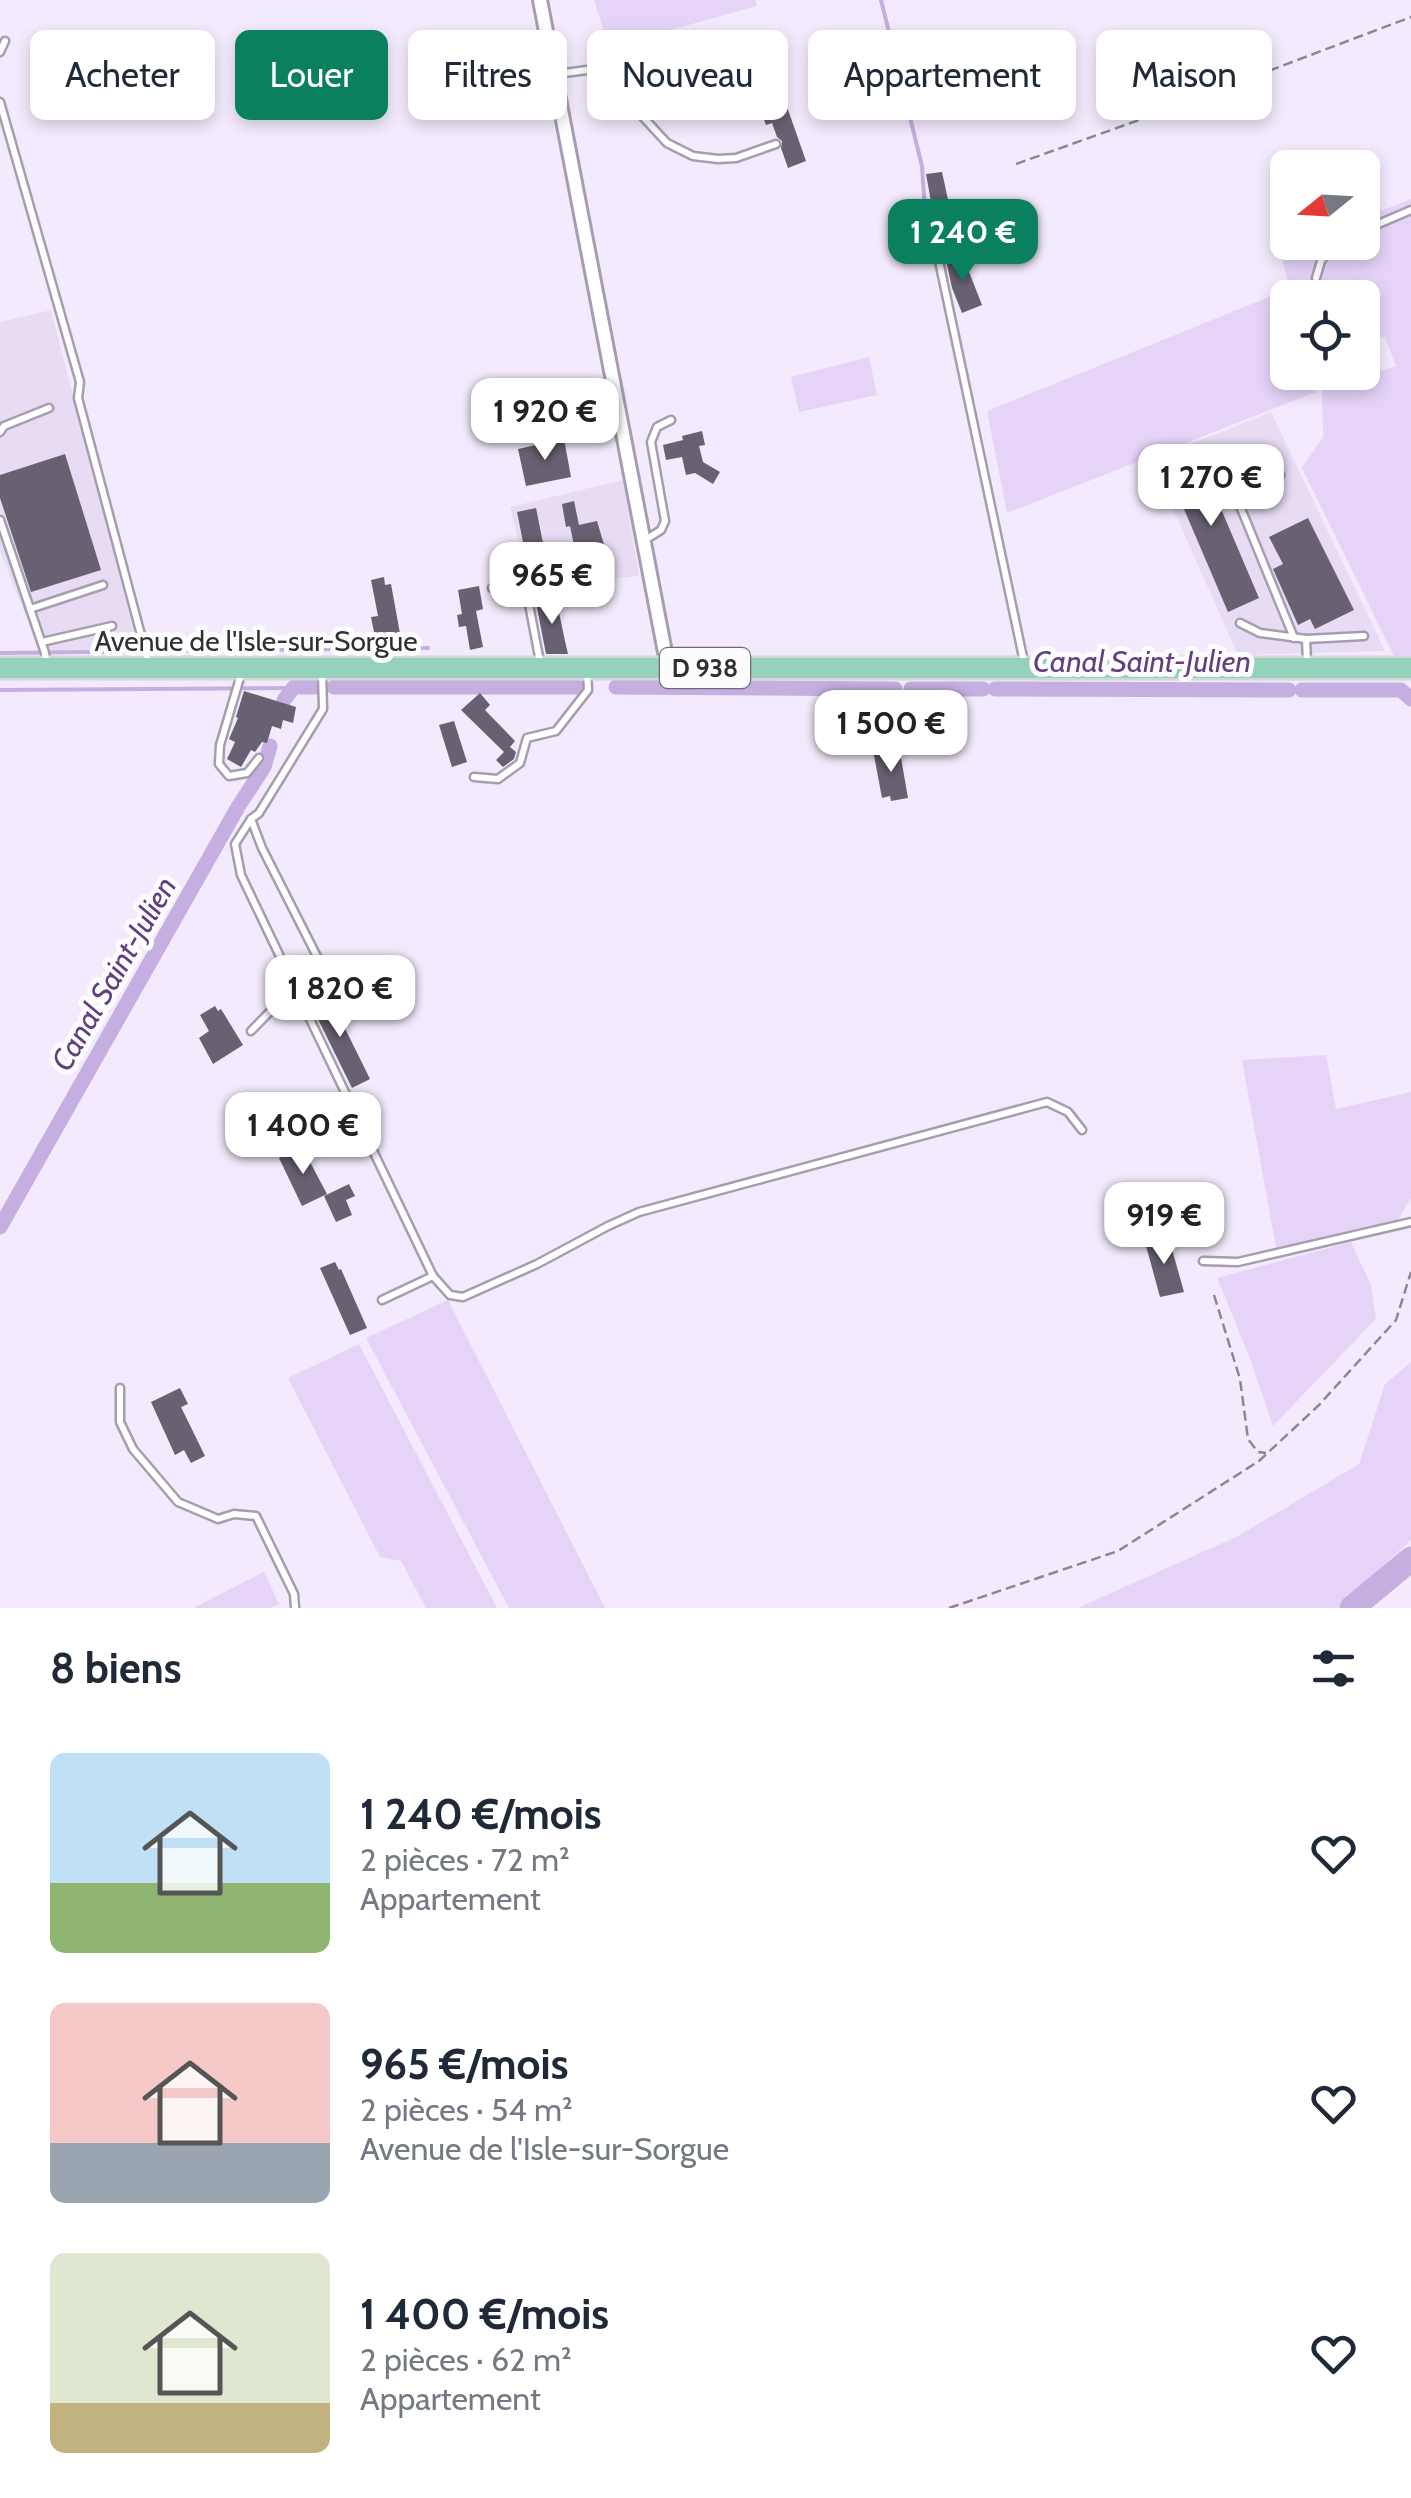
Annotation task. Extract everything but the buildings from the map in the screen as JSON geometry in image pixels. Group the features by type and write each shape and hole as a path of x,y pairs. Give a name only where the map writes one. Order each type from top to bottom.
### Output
{"main road":[{"name":"Avenue de l'Isle-sur-Sorgue","path":"0,668 1411,668"}],"street":[{"path":"540,0 546,30"},
{"path":"565,120 668,668"}],"lane":[{"path":"0,52 5,41"},
{"path":"567,73 586,70 607,78 667,143 693,156 736,158 776,144"},
{"path":"0,102 80,382 78,398 150,668"},
{"path":"1380,223 1411,210"},
{"path":"1316,278 1322,260"},
{"path":"939,262 1026,668"},
{"path":"0,432 4,426 49,408"},
{"path":"644,541 661,530 665,521 652,442 657,427 671,420"},
{"path":"1280,476 1240,506 1294,638"},
{"path":"0,520 42,642 47,668"},
{"path":"492,588 518,580 528,598 542,668"},
{"path":"30,610 103,586"},
{"path":"1240,623 1260,633 1294,638 1364,636"},
{"path":"42,642 112,626"},
{"path":"1306,639 1306,668"},
{"path":"243,668 220,746 220,764 229,776 247,773 260,758"},
{"path":"474,777 498,779 520,763 527,738 556,730 588,690 586,668"},
{"path":"322,669 324,709 235,844 241,875 433,1276 450,1295 464,1298 639,1212 1047,1102 1068,1112 1082,1130"},
{"path":"250,819 333,988"},
{"path":"250,1031 296,986"},
{"path":"1204,1261 1238,1262 1411,1222"},
{"path":"382,1300 433,1276"},
{"path":"120,1388 120,1422 133,1449 178,1502 218,1519 234,1514 256,1516 294,1594 295,1608"}],"path":[{"path":"1016,164 1411,17"},
{"path":"948,1608 1118,1551 1260,1461 1319,1405 1396,1320 1411,1272"},
{"path":"1214,1295 1240,1379 1248,1439 1258,1452 1268,1453"}],"shaded area":[{"path":"594,0 755,0 757,6 670,30 604,30"},
{"path":"1411,199 1411,657 1394,656 1302,468 1323,437 1322,390 1380,390 1380,371 1396,366 1385,337 1380,337 1380,280 1288,280 1283,260 1380,260 1380,211"},
{"path":"1270,297 1270,390 1316,392 1007,513 987,411"},
{"path":"51,310 140,655 40,652 0,551 0,322"},
{"path":"869,357 877,395 799,412 791,377"},
{"path":"1271,412 1385,651 1238,655 1151,460"},
{"path":"623,480 639,576 529,588 510,507"},
{"path":"1326,1055 1336,1109 1411,1092 1411,1198 1397,1221 1276,1248 1242,1060"},
{"path":"1351,1242 1371,1285 1376,1319 1273,1426 1217,1278"},
{"path":"448,1300 605,1608 509,1608 366,1338"},
{"path":"359,1344 497,1608 426,1608 401,1561 380,1557 288,1378"},
{"path":"1411,1362 1411,1540 1338,1608 1078,1608 1238,1536 1359,1464 1385,1384"},
{"path":"264,1572 279,1604 271,1608 193,1608"}],"waterway":[{"path":"881,0 922,166 926,226"},
{"path":"0,653 428,648"},
{"name":"Canal Saint-Julien","path":"284,700 294,687 317,687"},
{"name":"Canal Saint-Julien","path":"334,687 577,687"},
{"name":"Canal Saint-Julien","path":"616,687 895,689"},
{"path":"0,690 291,688"},
{"name":"Canal Saint-Julien","path":"911,689 983,689"},
{"name":"Canal Saint-Julien","path":"995,689 1289,690"},
{"name":"Canal Saint-Julien","path":"1302,690 1401,690 1411,699"},
{"name":"Canal Saint-Julien","path":"0,1227 264,767 270,746"},
{"path":"1352,1608 1411,1559"}]}
